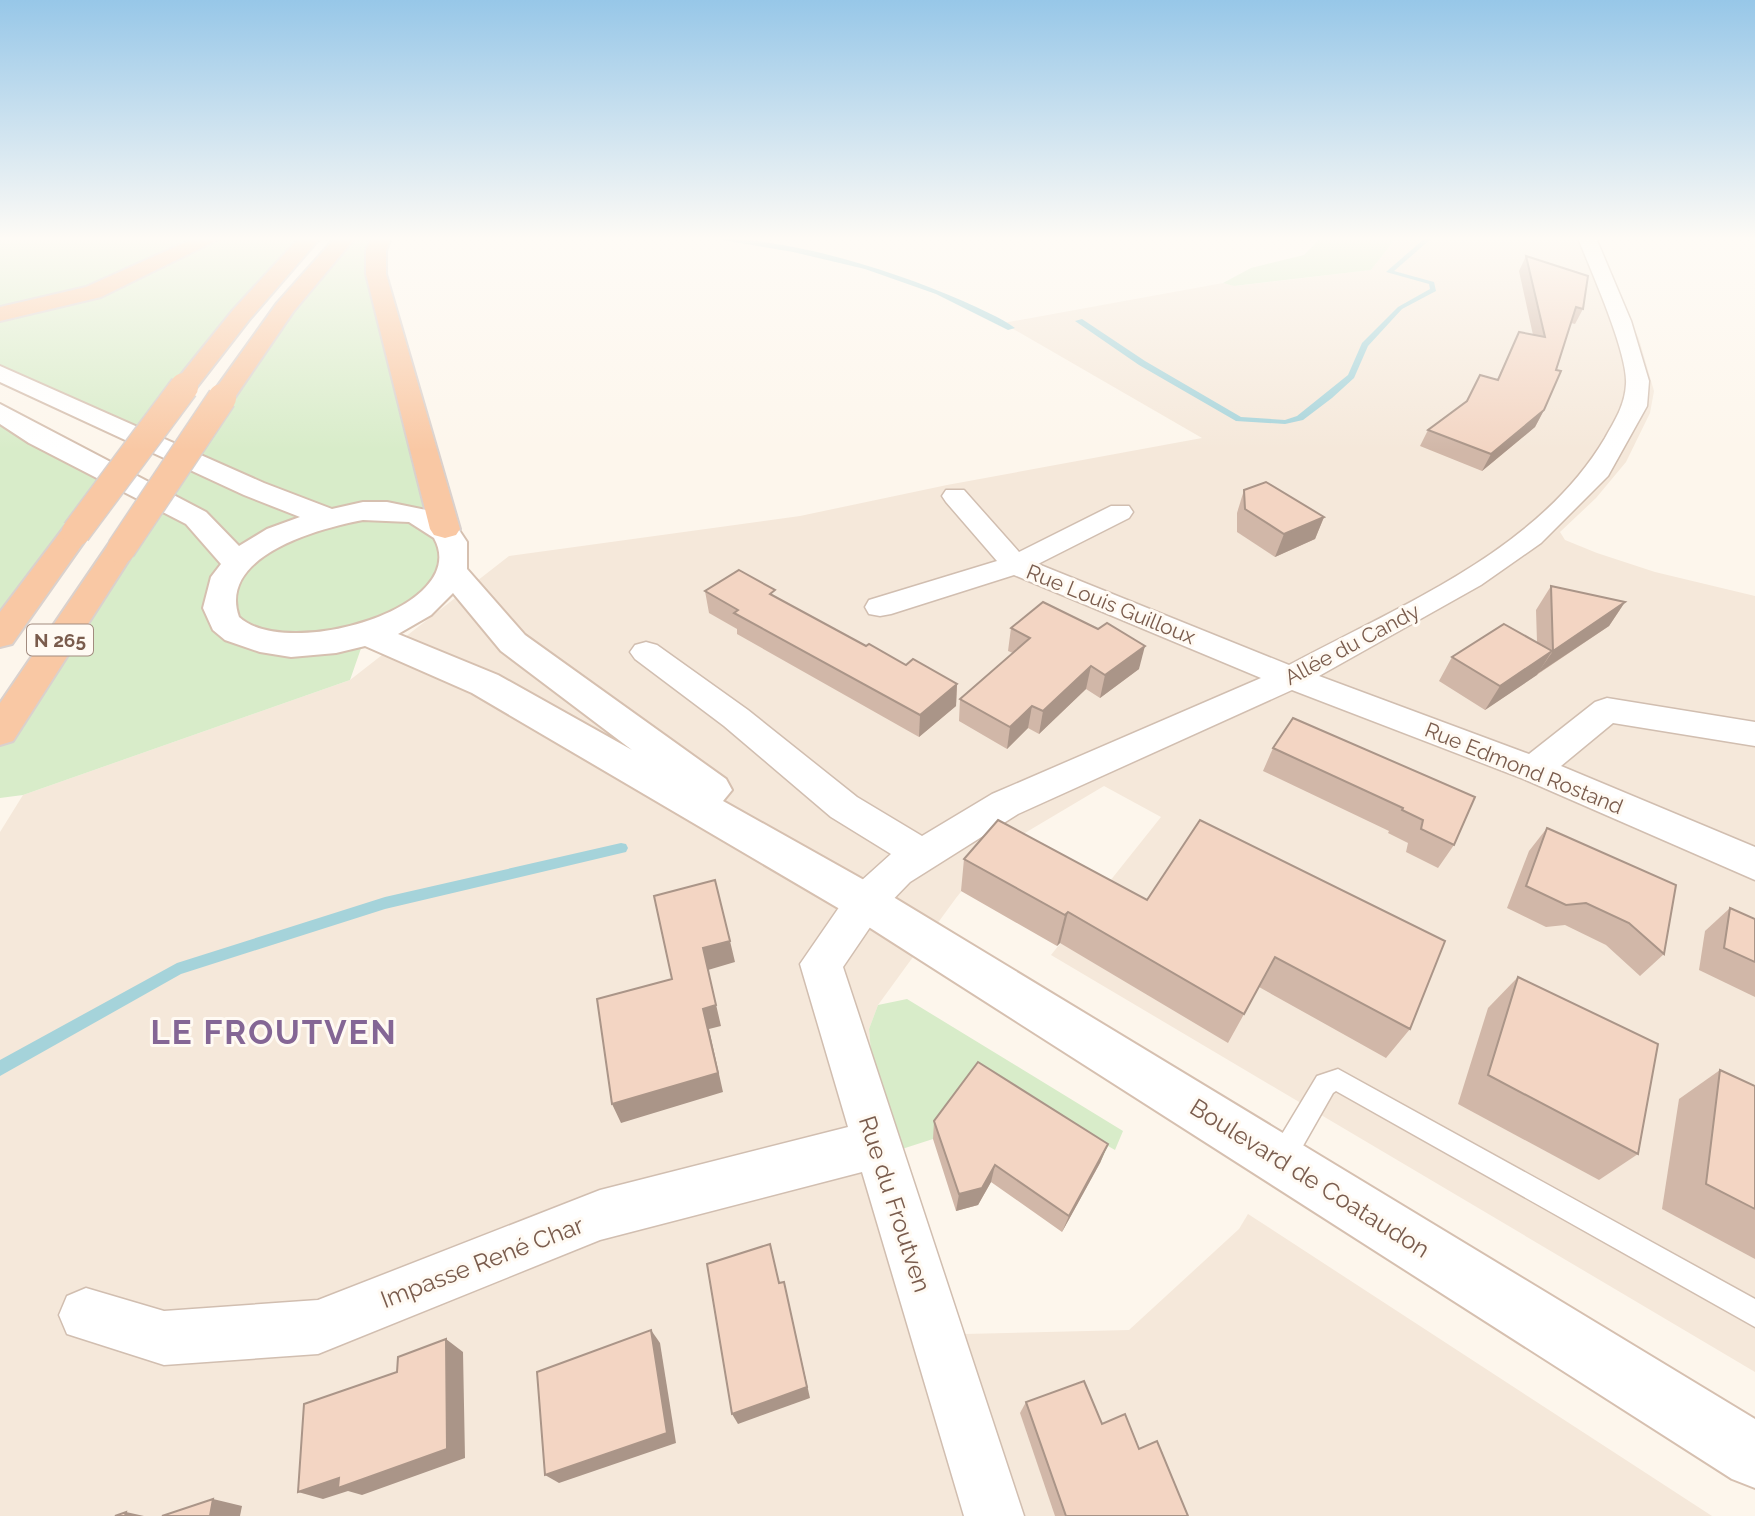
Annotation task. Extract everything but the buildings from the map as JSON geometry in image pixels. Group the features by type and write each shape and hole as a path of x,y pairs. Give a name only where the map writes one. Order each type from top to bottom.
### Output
{"highway":[{"path":"0,314 22,309"},
{"name":"N 265","path":"0,636 184,387 246,309"},
{"name":"N 265","path":"0,732 284,309"},
{"path":"385,309 445,529"}],"main road":[{"path":"0,373 254,489 327,517"},
{"path":"0,412 38,437 196,518 237,563"},
{"path":"363,511 397,511 425,517 445,529 456,548 453,572 435,595 405,617 366,634 324,644 284,645 250,639 227,625 218,606 221,585 237,563 277,535 327,517 363,511"},
{"path":"453,572 513,643 864,902"},
{"path":"366,634 485,684 864,902"},
{"name":"Boulevard de Coataudon","path":"864,902 1282,1159 1755,1456"}],"street":[{"name":"Allée du Candy","path":"864,902 896,871 1005,804 1292,678 1471,579 1531,537 1595,476 1635,406 1638,381 1616,309"},
{"name":"Rue Louis Guilloux","path":"955,496 1015,565 1292,678"},
{"path":"880,607 1015,565 1120,512"},
{"path":"646,652 736,718 844,807 923,855"},
{"name":"Rue Edmond Rostand","path":"1292,678 1534,769 1755,864"},
{"path":"1534,769 1607,710 1755,734"},
{"name":"Rue du Froutven","path":"864,902 821,964 994,1516"},
{"name":"Impasse René Char","path":"86,1315 164,1338 318,1327 600,1215 876,1144"}],"lane":[{"path":"1282,1159 1325,1084 1339,1080 1755,1314"}],"shaded area":[{"path":"1081,309 1625,309 1639,339 1654,391 1650,413 1626,462 1596,498 1560,532 1565,540 1597,553 1655,572 1755,596 1755,1372 1051,955 1161,817 1104,786 993,852 878,1005 869,1029 871,1052 964,1334 1129,1330 1239,1229 1248,1214 1712,1516 0,1516 0,832 23,795 350,680 509,556 800,516 947,485 1202,438 1003,323"}],"green space":[{"path":"0,309 252,309 145,438 0,373"},
{"path":"292,309 388,309 453,572 366,634 350,680 23,795 0,798 0,732 182,457 249,486 190,446"},
{"path":"0,412 116,477 0,636"},
{"path":"907,999 1123,1131 1115,1150 1108,1146 1100,1163 975,1082 933,1139 902,1149 871,1052 869,1029 878,1005"}],"waterway":[{"path":"974,309 1011,328"},
{"path":"1079,321 1142,363 1239,419 1285,422 1300,418 1351,376 1365,345 1399,309"},
{"path":"0,1068 177,969 385,903 621,848"}],"district":[{"name":"LE FROUTVEN","path":"274,1032"}]}
